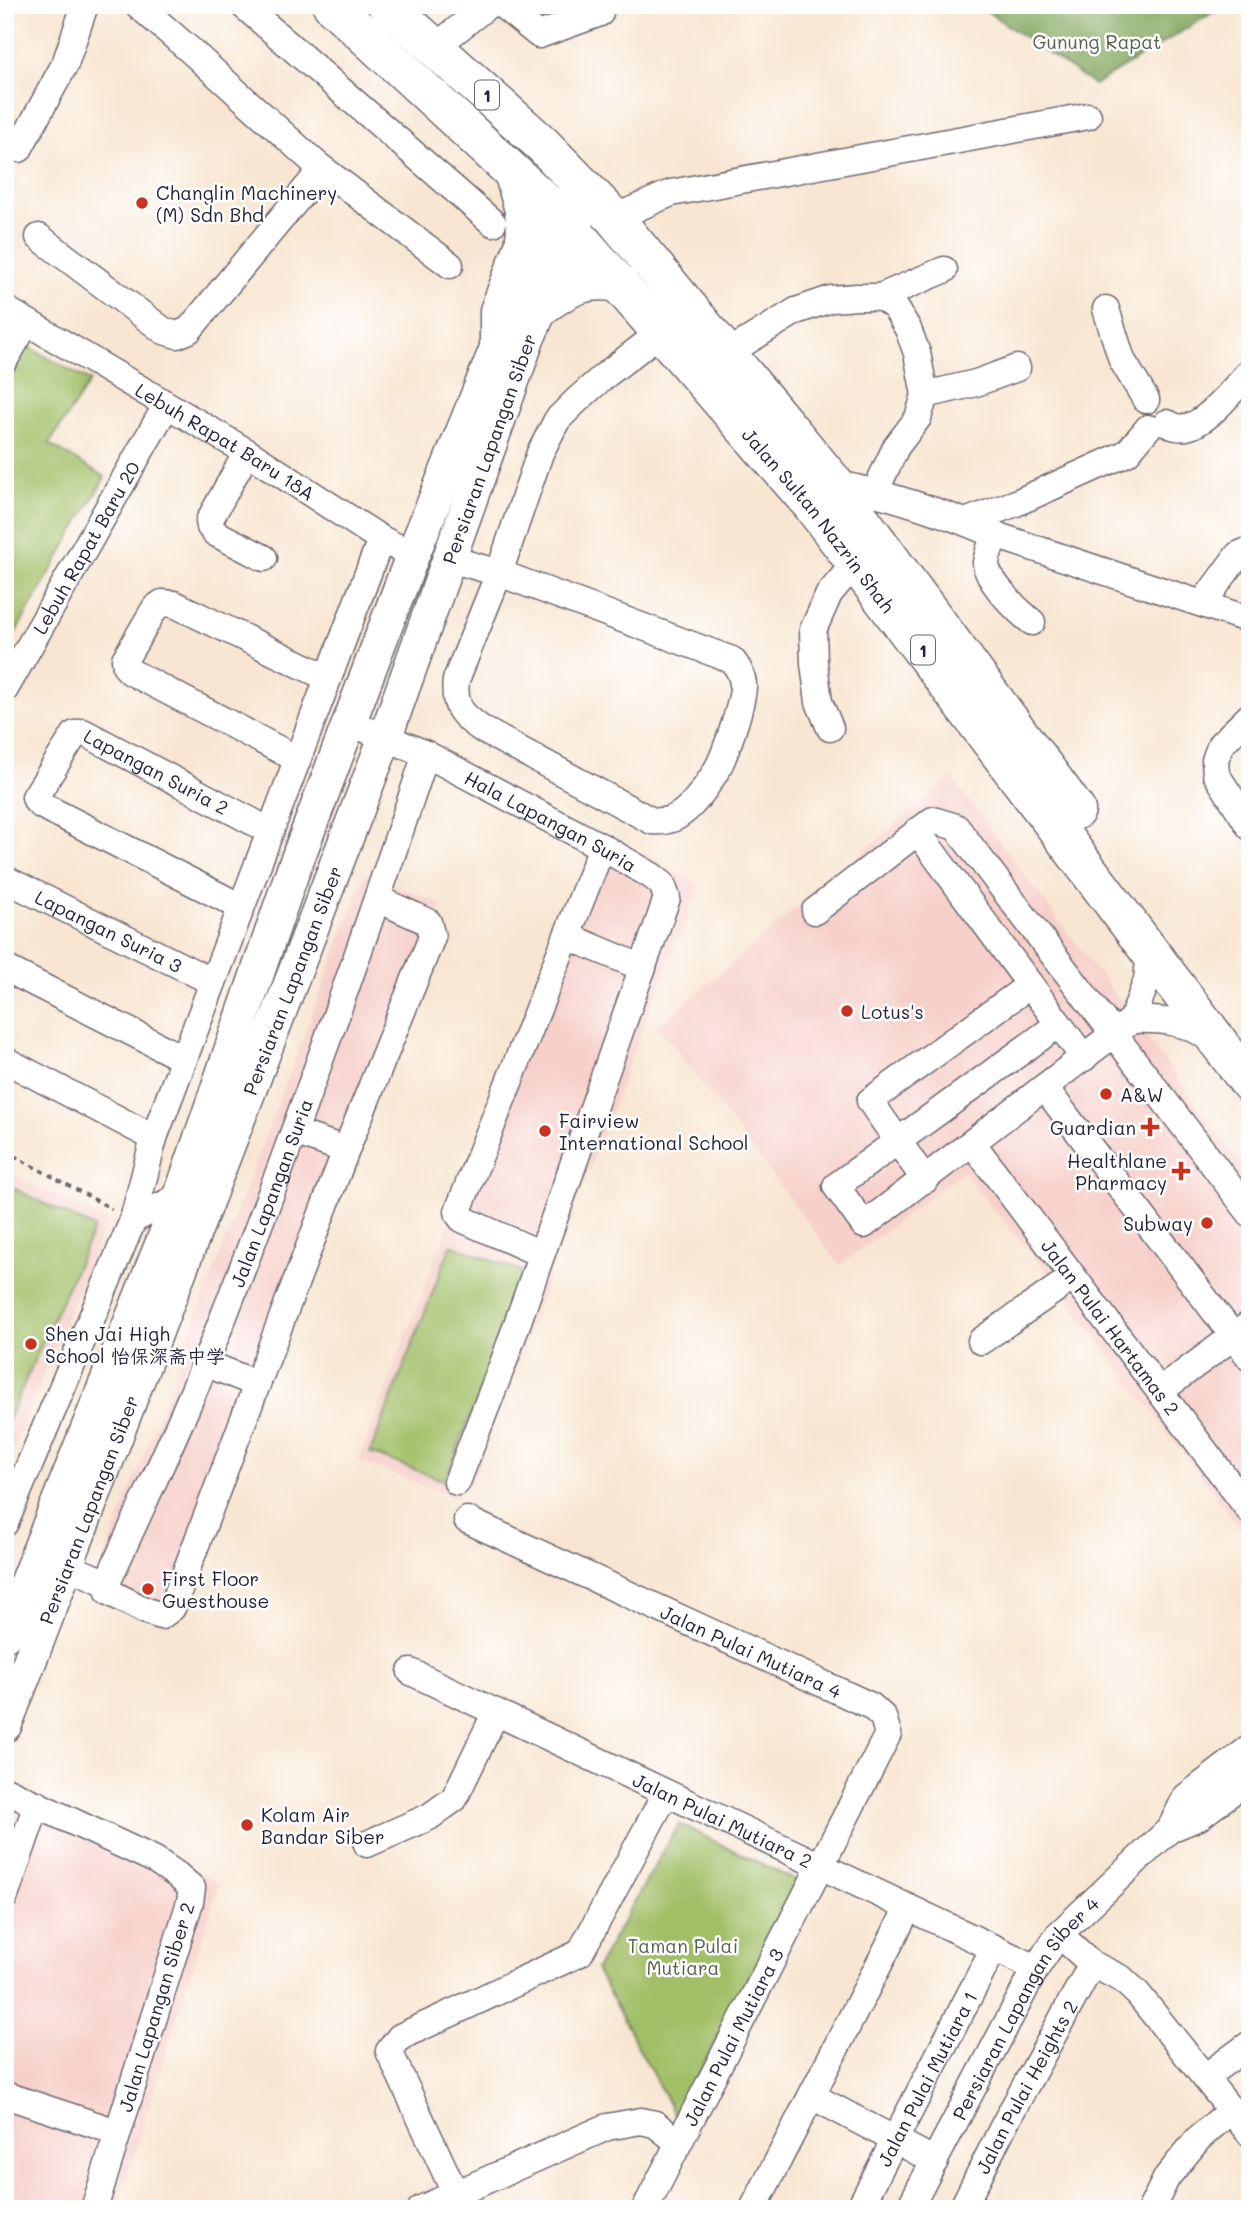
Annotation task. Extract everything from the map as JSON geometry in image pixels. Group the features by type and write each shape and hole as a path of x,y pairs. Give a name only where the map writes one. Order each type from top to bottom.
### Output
{"highway":[{"name":"Jalan Sultan Nazrin Shah","path":"332,5 566,224 661,332 823,494 855,562 1150,951 1237,1047"},
{"name":"Jalan Sultan Nazrin Shah","path":"387,5 542,144 585,188 614,218 726,354 823,494 1237,1047 1250,1083"},
{"path":"499,342 499,311 524,246 526,231 524,210 514,175"},
{"path":"543,305 566,288 586,282 601,279 620,283"}],"main road":[{"path":"566,224 585,188"},
{"name":"Persiaran Lapangan Siber","path":"5,1635 180,1196 209,1160 385,738 528,338 543,305 566,224"},
{"name":"Persiaran Lapangan Siber","path":"5,1724 67,1566 209,1160 291,876 348,722 499,342 566,224"}],"street":[{"path":"19,149 65,64 85,5"},
{"path":"138,5 314,163 450,265"},
{"path":"243,5 493,223"},
{"path":"435,48 488,5"},
{"path":"502,5 539,35 600,13 603,6"},
{"path":"614,218 671,193 1088,116"},
{"path":"39,237 164,331 177,335 188,330 314,179 317,172 314,163"},
{"path":"726,354 796,311 831,299 880,297 944,270"},
{"path":"876,492 897,447 918,418 925,395 917,352 908,329 895,307 880,297"},
{"path":"965,522 1016,503 1127,453 1157,425 1169,409 1166,403 1153,398 1146,400 1122,360 1106,309"},
{"path":"5,359 16,315"},
{"name":"Lebuh Rapat Baru 18A","path":"16,315 247,452 381,539 413,554 499,573 732,660 742,674 743,687 736,717 718,768 682,814 666,822 652,821 484,730 462,715 454,697 456,680 499,573"},
{"path":"499,573 540,453 557,421 603,377 661,332"},
{"path":"925,395 975,383 1017,368"},
{"path":"1157,425 1183,428 1203,421 1250,371"},
{"name":"Lebuh Rapat Baru 20","path":"5,690 166,406"},
{"path":"247,452 209,521 209,527 215,533 264,558"},
{"path":"823,494 876,492 995,535 1250,620"},
{"path":"995,535 986,562 988,571 1016,609 1032,622"},
{"path":"6,1521 133,1220 154,1138 381,539"},
{"path":"1203,603 1238,555 1250,550"},
{"path":"830,728 819,702 813,630 829,594 855,562"},
{"path":"298,759 131,672 126,667 125,659 155,608 162,603 174,604 328,678"},
{"path":"1250,716 1222,744 1215,760 1216,774 1250,827"},
{"name":"Hala Lapangan Suria","path":"348,722 426,754 602,847 662,884 667,898 643,968"},
{"name":"Lapangan Suria 2","path":"241,907 37,802 36,797 75,734 83,732 270,831"},
{"name":"Jalan Lapangan Suria","path":"107,1583 205,1363 294,1132 378,899 426,754"},
{"path":"815,911 933,820 956,827 1123,1028 1250,1213"},
{"path":"917,831 1084,1058"},
{"path":"541,1254 462,1219 458,1211 602,847"},
{"name":"Lapangan Suria 3","path":"5,879 213,982"},
{"path":"67,1566 107,1583 109,1592 144,1610 161,1616 172,1608 346,1150 432,937 428,922 378,899"},
{"path":"457,1482 503,1362 643,968 567,936"},
{"path":"1123,1028 1147,980 1150,951"},
{"path":"5,968 184,1059"},
{"path":"925,1180 870,1101 1030,985"},
{"path":"1059,1024 836,1186 864,1225 1123,1028 1159,1020 1180,1023 1237,1047"},
{"path":"5,1059 154,1138"},
{"path":"1045,1088 1242,1330 1250,1358"},
{"path":"294,1132 346,1150"},
{"name":"Jalan Pulai Hartamas 2","path":"973,1143 1250,1511"},
{"path":"133,1220 180,1196"},
{"path":"981,1341 1073,1276"},
{"path":"1160,1391 1242,1330"},
{"path":"205,1363 257,1384"},
{"name":"Jalan Pulai Mutiara 4","path":"467,1520 871,1706 883,1717 888,1734 821,1867"},
{"name":"Jalan Pulai Mutiara 2","path":"411,1672 1036,1968"},
{"path":"367,1844 429,1817 454,1799 496,1712"},
{"name":"Persiaran Lapangan Siber 4","path":"909,2209 1036,1968 1059,1934 1170,1829 1186,1797 1250,1748"},
{"name":"Persiaran Lapangan Siber 4","path":"1170,1829 1199,1817 1250,1778"},
{"name":"Jalan Lapangan Siber 2","path":"5,1790 155,1860 192,1888 190,1902 94,2209"},
{"path":"456,2194 388,2050 400,2037 580,1953 666,1793"},
{"path":"5,1896 37,1804"},
{"name":"Jalan Pulai Mutiara 3","path":"645,2209 821,1867"},
{"path":"753,2209 908,1908"},
{"path":"1059,1934 1092,1964 1122,1979 1138,1994 1250,2134"},
{"name":"Jalan Pulai Mutiara 1","path":"859,2209 994,1948"},
{"name":"Jalan Pulai Heights 2","path":"962,2209 1005,2123 1092,1964"},
{"path":"1205,2077 1250,2044"},
{"path":"5,2095 117,2132"},
{"path":"812,2096 935,2161"},
{"path":"1151,2209 1167,2177 1198,2139 1231,2110"},
{"path":"421,2209 607,2126 641,2121 655,2124 678,2142"}],"path":[{"path":"5,1151 133,1220"}],"shaded area":[{"path":"951,777 1250,1175 1250,1542 1052,1278 962,1172 840,1265 658,1026"},
{"name":"Fairview International School","path":"602,834 701,884 642,1029 471,1486 462,1484 457,1497 358,1461 569,911"},
{"path":"365,875 443,904 168,1626 90,1596"},
{"name":"Shen Jai High School 怡保深斋中学","path":"5,1171 106,1220 5,1469"},
{"path":"18,1784 219,1883 117,2209 5,2209 5,1823"}],"green space":[{"name":"Gunung Rapat","path":"978,5 1225,5 1094,85"},
{"path":"27,346 90,381 49,444 105,477 5,651 5,386"},
{"name":"Shen Jai High School 怡保深斋中学","path":"5,1184 94,1228 5,1426"},
{"path":"451,1245 526,1273 445,1481 370,1453"},
{"name":"Taman Pulai Mutiara","path":"679,1824 799,1882 676,2117 596,1969"}],"place":[{"name":"Changlin Machinery (M) Sdn Bhd","path":"142,203"},
{"name":"Lotus's","path":"847,1011"},
{"name":"A&W","path":"1106,1094"},
{"name":"Guardian","path":"1150,1127"},
{"name":"Fairview International School","path":"545,1131"},
{"name":"Healthlane Pharmacy","path":"1181,1171"},
{"name":"Subway","path":"1207,1223"},
{"name":"Shen Jai High School 怡保深斋中学","path":"31,1344"},
{"name":"First Floor Guesthouse","path":"148,1589"},
{"name":"Kolam Air Bandar Siber","path":"247,1825"}]}
